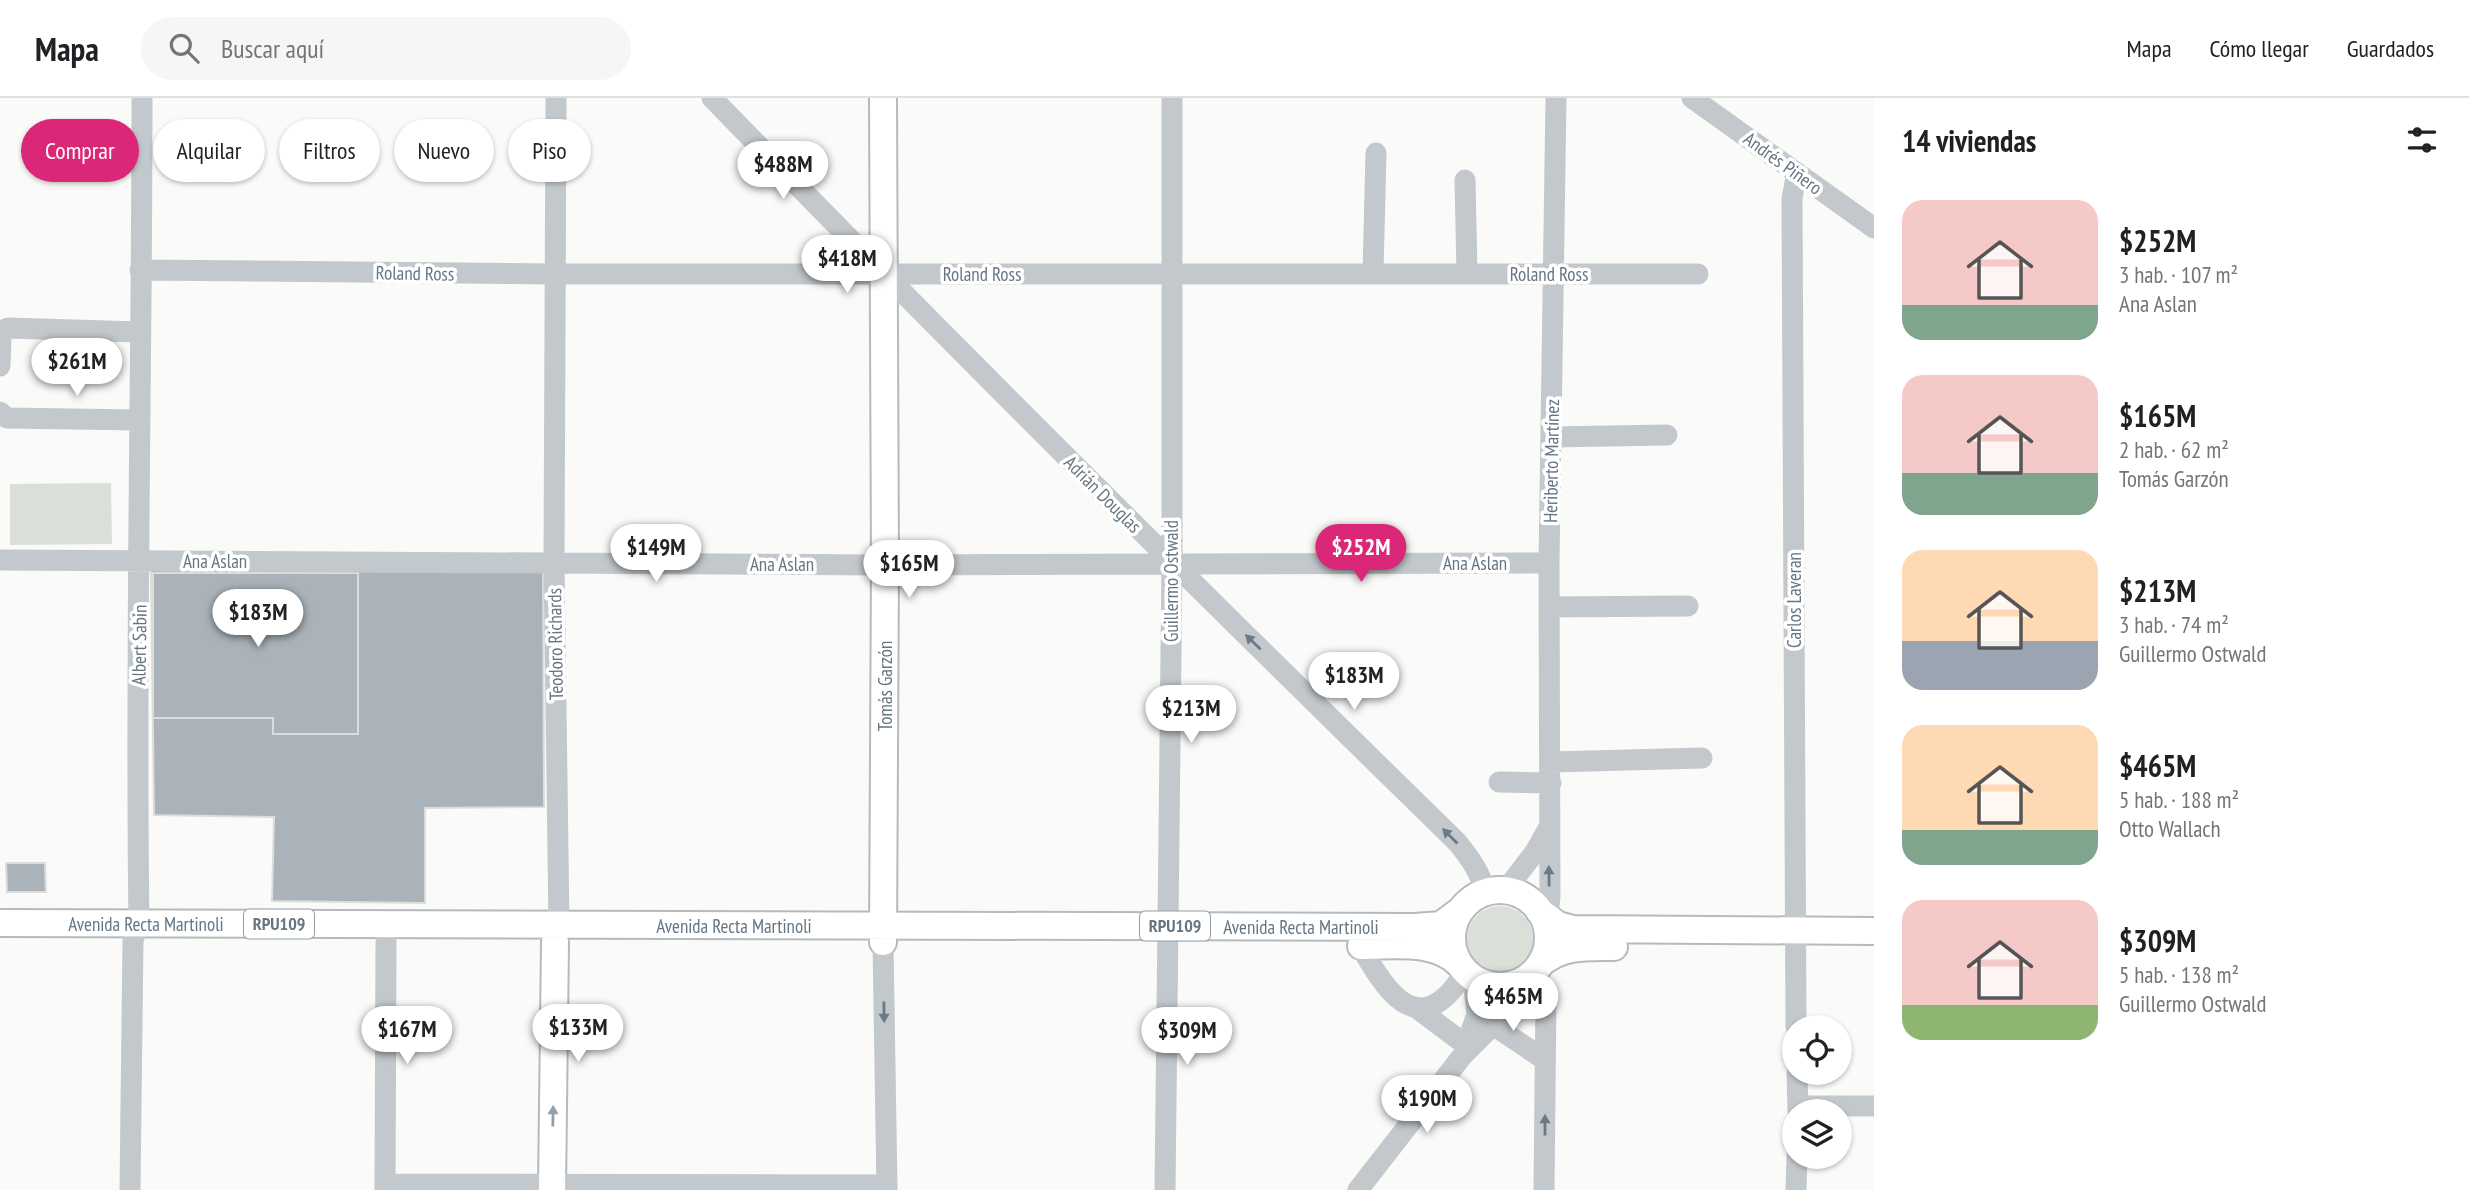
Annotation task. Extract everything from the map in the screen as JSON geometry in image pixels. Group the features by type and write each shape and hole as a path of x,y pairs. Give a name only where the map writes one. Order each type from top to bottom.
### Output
{"main road":[{"name":"Tomás Garzón","path":"883,98 883,935"},
{"name":"RPU109","path":"1461,910 1468,902 1495,892 1524,897 1545,919 1573,929 1796,939 1874,948"},
{"name":"Avenida Recta Martinoli","path":"0,940 136,932 1167,935 1432,927 1448,922 1461,910"},
{"path":"1461,910 1452,930 1452,943 1466,971"},
{"path":"1538,979 1547,949 1545,919"},
{"name":"Avenida Recta Martinoli","path":"0,923 136,932 386,942 557,934"},
{"name":"RPU109","path":"1466,971 1494,986 1506,986 1538,979 1561,950 1574,948 1796,939 1874,931"},
{"name":"Teodoro Richards","path":"552,1187 557,934"},
{"name":"Avenida Recta Martinoli","path":"1167,935 1433,948 1447,953 1466,971"}],"street":[{"name":"Albert Sabin","path":"130,1190 136,932 142,98"},
{"name":"Teodoro Richards","path":"556,98 554,562 557,934"},
{"name":"Adrián Douglas","path":"712,98 883,274 1172,563 1457,842 1482,879 1495,892"},
{"name":"Guillermo Ostwald","path":"1165,1190 1172,563 1172,98"},
{"name":"Heriberto Martínez","path":"1545,919 1551,772 1549,563 1556,98"},
{"name":"Andrés Piñero","path":"1692,98 1874,228"},
{"path":"1373,273 1376,153"},
{"name":"Carlos Laveran","path":"1796,1015 1792,198 1797,173"},
{"path":"1465,180 1467,274"},
{"name":"Roland Ross","path":"140,270 555,274 1699,274"},
{"path":"0,366 1,334 8,328 139,332"},
{"path":"0,412 7,418 138,420"},
{"path":"1552,437 1667,435"},
{"name":"Ana Aslan","path":"0,560 885,565 1549,563"},
{"path":"1549,607 1688,606"},
{"path":"1499,782 1551,772 1702,758"},
{"name":"Heriberto Martínez","path":"1495,892 1535,852 1550,824"},
{"name":"Tomás Garzón","path":"883,935 887,1188"},
{"path":"386,942 385,1187 887,1188"},
{"path":"1360,946 1388,990 1401,1001 1418,1009 1464,1050"},
{"path":"1418,1009 1431,1007 1446,997 1466,971"},
{"path":"1464,1050 1477,1014 1466,971"},
{"path":"1358,1190 1464,1050 1538,979"},
{"path":"1538,979 1545,1059 1544,1190"},
{"path":"1493,1025 1545,1059"},
{"path":"1852,1107 1874,1106"},
{"path":"1796,1190 1797,1169"}],"shaded area":[{"path":"111,483 112,544 10,545 10,484"},
{"path":"1493,906 1507,906 1519,911 1528,920 1533,939 1531,952 1524,963 1507,972 1493,972 1481,967 1472,958 1467,946 1467,932 1472,920 1481,911"}],"building":[{"path":"543,568 544,807 425,808 425,903 272,901 274,817 154,815 151,570"},
{"path":"153,573 358,573 358,734 273,734 273,718 153,718"},
{"path":"6,863 45,863 46,892 7,892"}]}
